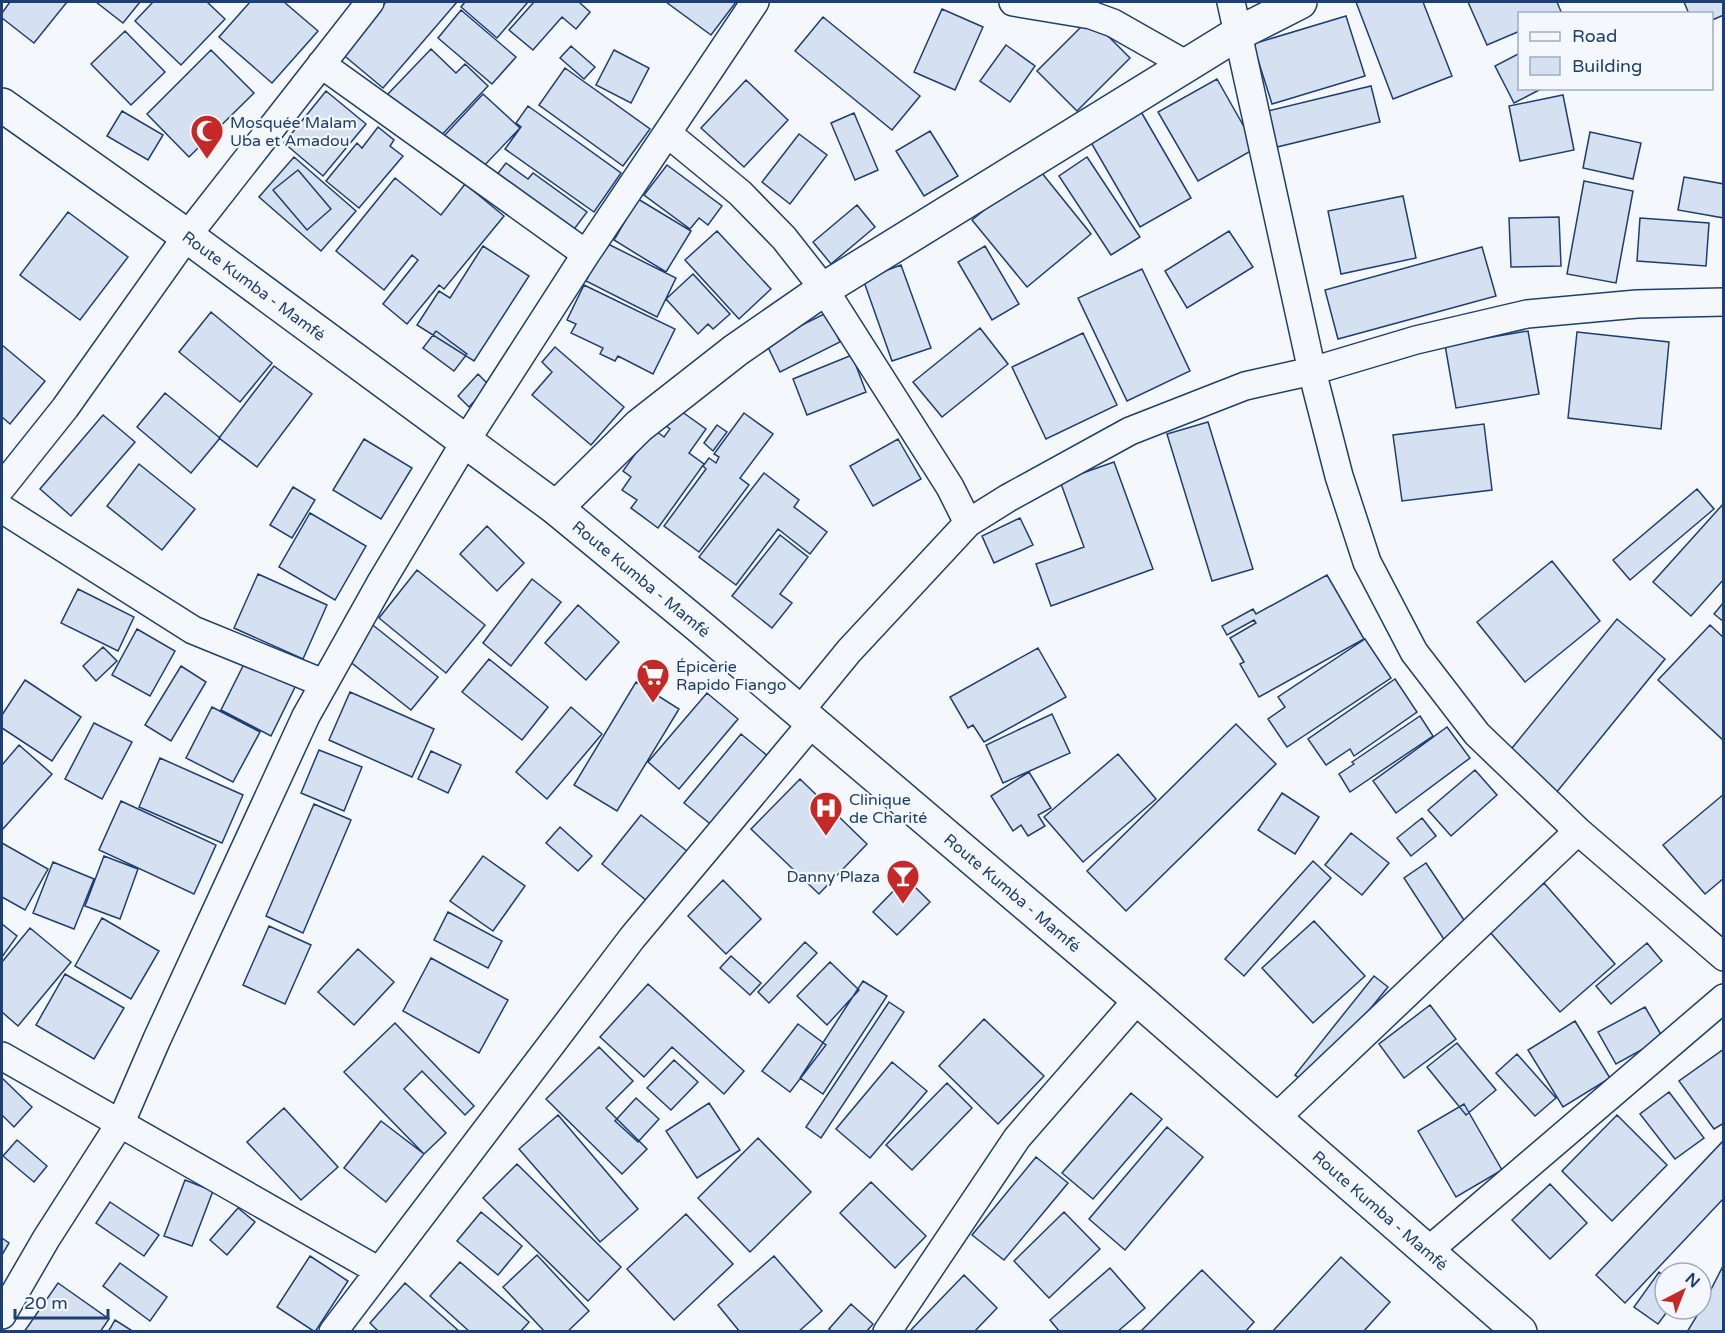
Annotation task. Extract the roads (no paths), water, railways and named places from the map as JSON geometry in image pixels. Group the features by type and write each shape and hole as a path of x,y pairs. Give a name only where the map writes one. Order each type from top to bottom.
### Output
{"main road":[{"path":"556,508 639,426 736,350 824,289 1237,34 1300,2"},
{"name":"Route Kumba - Mamfé","path":"2,105 187,236 556,508 699,626 1138,999 1520,1332"}],"street":[{"path":"2,487 65,408 187,236 370,2"},
{"path":"2,1315 46,1239 121,1122 157,1039 323,683 465,442 586,254 755,2"},
{"path":"1013,2 1091,15 1113,22 1187,65"},
{"path":"1231,2 1312,371 1339,476 1367,562 1414,652 1477,734 1578,831 1724,957"},
{"path":"321,64 586,254"},
{"path":"667,133 740,193 784,238 824,289 950,487 968,523"},
{"path":"333,1332 632,938 805,717 849,651 968,523 1008,498 1130,431 1245,386 1312,371 1416,340 1527,314 1637,304 1724,302"},
{"path":"2,509 193,630 323,683"},
{"path":"1275,1118 1578,831"},
{"path":"1428,1251 1724,998"},
{"path":"887,1332 1017,1138 1138,999"},
{"path":"2,1056 379,1271"}],"place":[{"name":"Mosquée Malam Uba et Amadou","path":"207,160"},
{"name":"Épicerie Rapido Fiango","path":"653,704"},
{"name":"Clinique de Charité","path":"826,837"},
{"name":"Danny Plaza","path":"903,905"}]}
